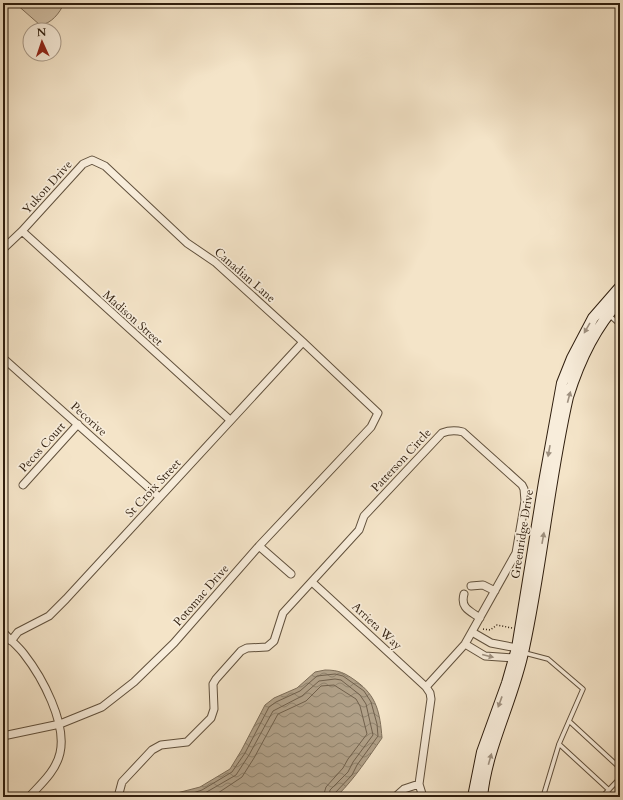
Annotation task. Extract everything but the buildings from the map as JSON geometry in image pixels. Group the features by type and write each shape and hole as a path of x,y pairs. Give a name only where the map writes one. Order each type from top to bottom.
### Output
{"street":[{"name":"Yukon Drive","path":"3,249 22,231 82,164 92,160"},
{"name":"Canadian Lane","path":"92,160 105,166 187,243 216,262 378,413"},
{"name":"Madison Street","path":"22,231 230,420"},
{"name":"Greenridge Drive","path":"482,797 491,754 513,691 520,653 545,475 562,383 579,342 604,312 620,287"},
{"name":"Greenridge Drive","path":"604,312 620,301"},
{"name":"St Croix Street","path":"11,641 18,632 49,616 66,599 303,342"},
{"name":"Pecorive","path":"3,358 159,497"},
{"name":"Potomac Drive","path":"3,736 60,724 102,707 134,682 174,643 259,546 372,427 378,413"},
{"name":"Pecos Court","path":"23,485 78,424"},
{"name":"Patterson Circle","path":"118,797 122,782 152,750 161,745 187,742 211,718 214,709 213,684 216,679 241,651 246,648 267,647 274,641 283,613 359,530 364,516 442,433 450,430 463,432 522,485 525,501 516,553 465,644 426,687"},
{"path":"259,546 291,574"},
{"name":"Arrieta Way","path":"312,582 426,687"},
{"path":"471,586 484,585 495,591"},
{"path":"464,594 462,600 465,608 480,618"},
{"path":"3,632 24,654 41,679 60,724 60,753 52,772 29,797"},
{"path":"472,632 491,643 520,653"},
{"path":"465,644 485,656 520,653"},
{"name":"Greenridge Drive","path":"473,797 482,752 507,683 520,653"},
{"path":"423,797 419,784 431,699 430,693 426,687"},
{"path":"395,797 404,789 419,784"}],"lane":[{"path":"604,312 620,325"},
{"path":"520,653 548,659 583,689 559,744 543,797"},
{"path":"569,721 620,768"},
{"path":"559,744 609,790"},
{"path":"602,797 620,778"}],"path":[{"path":"483,629 490,630 497,625 512,628"}],"shaded area":[{"path":"15,3 64,3 60,11 49,22 37,22"}],"water":[{"path":"325,670 338,671 345,674 352,678 369,693 376,706 382,738 356,775 338,795 335,797 177,797 177,793 200,787 230,769 265,705 274,698 297,688 315,672"}]}
